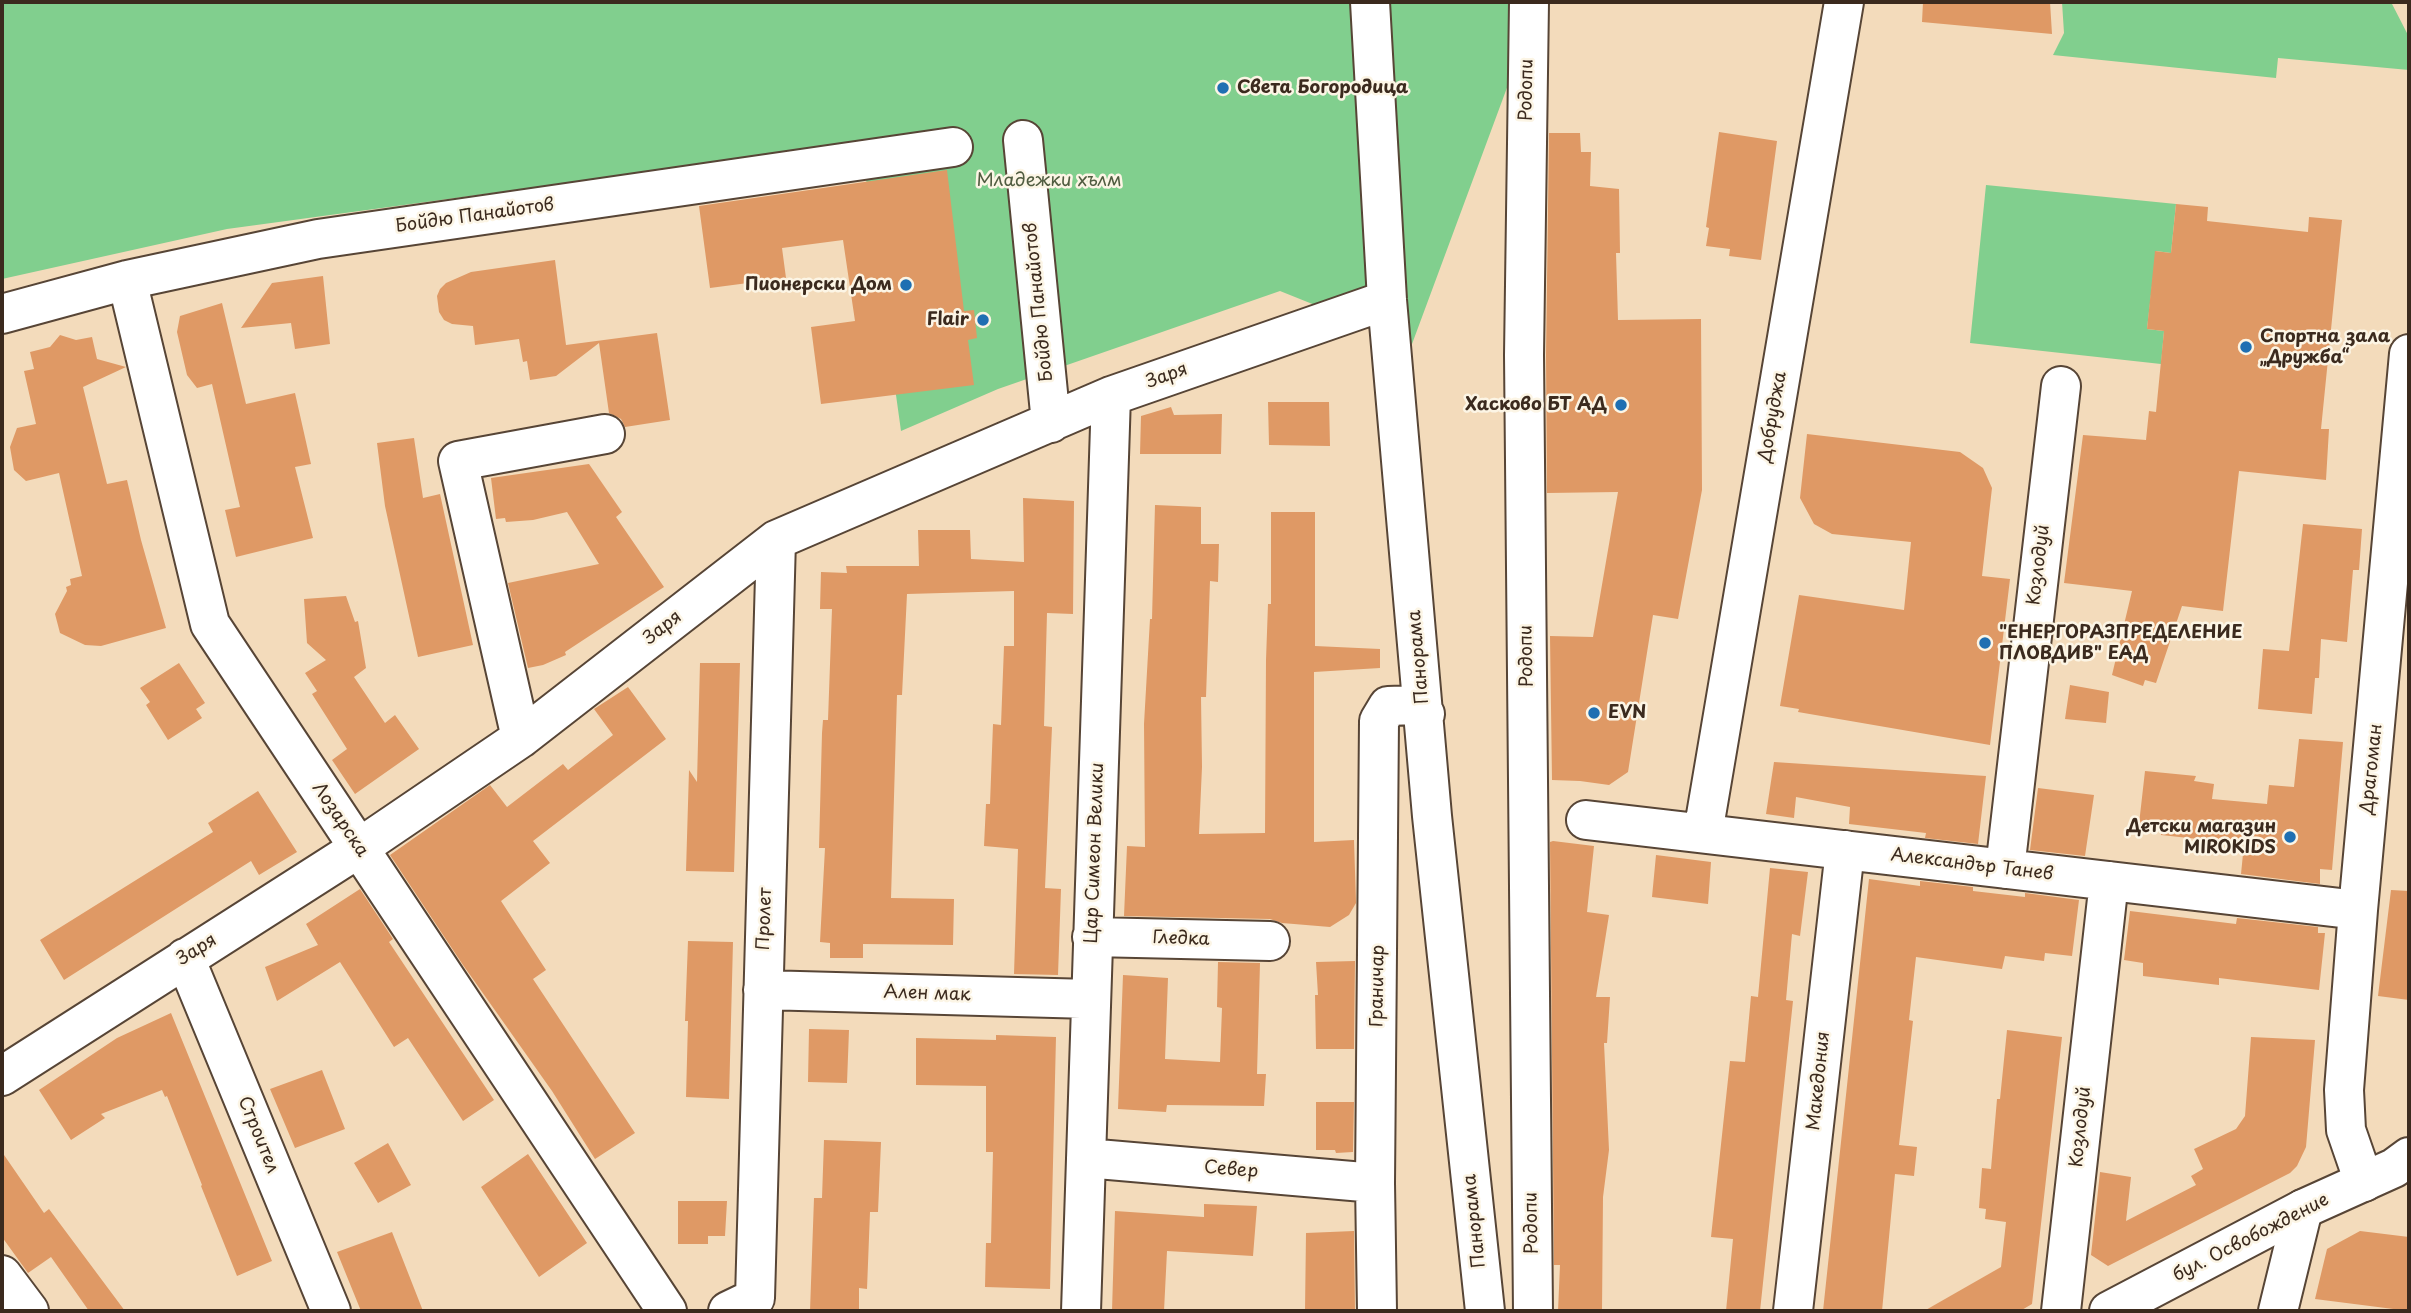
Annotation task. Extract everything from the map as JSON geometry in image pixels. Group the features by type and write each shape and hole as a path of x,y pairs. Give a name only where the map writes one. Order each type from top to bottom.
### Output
{"street":[{"name":"Панорама","path":"1370,2 1387,300 1440,894 1485,1311"},
{"name":"Родопи","path":"1528,2 1524,355 1533,1311"},
{"name":"Добруджа","path":"1703,833 1844,2"},
{"name":"Бойдю Панайотов","path":"1023,140 1051,423"},
{"name":"Бойдю Панайотов","path":"2,314 127,280 318,239 953,147"},
{"name":"Лозарска","path":"127,280 210,624 667,1311"},
{"name":"Заря","path":"2,1076 359,848 521,738 776,541 1111,396 1387,300"},
{"name":"Драгоман","path":"2394,1168 2346,1130 2344,1090 2409,354"},
{"name":"Козлодуй","path":"2005,869 2061,386"},
{"name":"Цар Симеон Велики","path":"1081,1311 1111,396"},
{"path":"521,738 458,461 605,434"},
{"name":"Пролет","path":"741,1304 763,990 776,541"},
{"name":"Граничар","path":"1377,1311 1375,1182 1379,721 1388,706 1417,705 1425,714"},
{"name":"Александър Танев","path":"1586,820 2358,910"},
{"name":"Македония","path":"1793,1311 1845,850"},
{"name":"Козлодуй","path":"2061,1311 2109,881"},
{"name":"Гледка","path":"1092,937 1270,941"},
{"name":"Строител","path":"185,958 331,1311"},
{"name":"Ален мак","path":"763,990 1090,999"},
{"name":"Север","path":"1086,1157 1375,1182"},
{"name":"бул. Освобождение","path":"2109,1311 2303,1209 2394,1168"},
{"path":"2278,1311 2303,1209"},
{"path":"2,1275 29,1311"}],"green space":[{"name":"Младежки хълм","path":"2,2 1529,2 1528,31 1412,344 1280,291 998,389 901,431 861,143 227,229 2,279"},
{"path":"2062,2 2391,2 2409,37 2409,70 2278,58 2276,78 2053,55 2064,33"},
{"path":"1986,185 2176,204 2171,253 2156,251 2147,329 2164,331 2161,364 1970,343"}],"building":[{"path":"1923,2 2050,2 2052,34 1922,22"},
{"path":"1719,132 1777,141 1761,260 1729,256 1730,249 1706,246 1709,228 1706,227"},
{"path":"1549,133 1580,133 1581,152 1591,152 1590,186 1619,189 1620,253 1616,253 1618,320 1701,319 1702,490 1678,619 1653,615 1628,772 1609,785 1552,780 1550,636 1593,637 1618,492 1547,493"},
{"name":"Пионерски Дом","path":"947,170 964,311 974,310 977,338 968,340 974,385 821,404 811,327 855,321 843,240 782,248 786,278 710,288 699,206"},
{"name":"Спортна зала „Дружба“","path":"2176,204 2208,207 2207,221 2308,232 2309,217 2342,220 2321,429 2329,429 2326,480 2239,471 2223,611 2182,606 2156,683 2145,680 2143,686 2112,675 2132,591 2064,583 2083,435 2146,440 2149,411 2156,412 2164,331 2147,329 2155,251 2171,253"},
{"path":"555,260 566,345 657,333 670,420 625,427 621,419 609,413 599,343 556,376 530,380 519,339 475,345 473,326 452,324 444,320 439,312 437,296 446,283 471,272"},
{"path":"323,276 330,344 295,349 291,323 241,328 272,283"},
{"path":"222,303 246,404 295,393 311,464 295,467 313,538 236,557 225,510 240,507 212,384 197,388 187,375 177,332 180,316"},
{"path":"60,335 76,340 92,337 97,359 126,367 83,387 107,484 127,480 166,628 101,646 85,645 60,633 55,614 67,591 66,587 71,585 70,579 82,576 59,473 26,481 14,470 10,447 17,428 36,424 24,371 34,369 30,352 50,347"},
{"path":"1268,402 1329,402 1330,446 1269,445"},
{"path":"1171,407 1174,415 1222,414 1221,454 1140,454 1141,416"},
{"path":"1807,434 1960,452 1983,468 1992,488 1982,576 2010,579 1990,745 1798,712 1799,709 1780,706 1799,595 1904,610 1911,542 1832,534 1814,524 1800,498"},
{"path":"414,438 423,498 440,494 473,645 418,657 385,506 377,443"},
{"path":"589,464 622,512 616,517 664,587 565,652 566,655 528,668 508,583 599,564 567,512 533,520 506,522 505,518 496,519 491,478"},
{"path":"1023,498 1074,501 1073,614 1047,613 1044,726 1052,727 1045,888 1061,889 1058,975 1014,974 1018,849 984,846 986,804 990,804 993,724 1001,725 1004,646 1014,646 1014,591 907,594 902,695 897,695 891,898 954,899 953,945 863,944 863,958 830,958 830,943 820,942 825,848 819,848 822,733 823,720 828,720 832,609 820,609 821,572 847,573 846,566 919,566 918,530 970,530 971,559 1024,562"},
{"path":"1155,505 1201,507 1201,544 1219,544 1218,582 1210,581 1206,697 1201,697 1199,834 1265,833 1266,660 1268,604 1271,604 1271,512 1315,512 1315,646 1380,649 1380,668 1314,672 1314,842 1354,840 1356,903 1349,915 1330,927 1282,923 1270,919 1124,916 1127,846 1145,847 1144,724 1152,619"},
{"path":"2303,524 2362,529 2359,570 2353,570 2347,642 2321,639 2319,678 2315,678 2312,714 2258,709 2263,649 2289,651"},
{"path":"346,596 355,622 358,621 366,668 354,677 385,723 395,715 419,749 355,794 332,760 347,749 312,694 317,691 305,673 326,660 307,643 304,599"},
{"path":"179,663 205,703 196,709 202,718 168,740 146,705 150,702 140,688"},
{"path":"700,663 740,663 734,872 686,871 689,770 697,782"},
{"path":"2070,685 2109,692 2106,723 2065,719"},
{"path":"628,687 666,739 533,841 550,863 501,901 546,970 533,979 635,1133 595,1159 552,1091 390,855 490,785 507,807 563,764 568,770 613,735 594,709"},
{"path":"2299,739 2343,742 2332,870 2320,869 2320,884 2241,874 2244,844 2161,835 2161,827 2139,824 2145,771 2196,776 2194,781 2214,784 2212,799 2267,804 2269,785 2294,787"},
{"path":"1774,762 1986,776 1978,844 1925,838 1926,833 1849,824 1850,807 1796,797 1794,818 1766,814"},
{"path":"2038,788 2094,795 2085,856 2030,850"},
{"path":"258,791 297,852 259,875 251,861 64,980 40,940 213,832 208,823"},
{"path":"1550,842 1594,846 1587,912 1609,915 1596,997 1610,997 1607,1043 1604,1043 1609,1150 1603,1197 1602,1311 1558,1311 1560,1265 1554,1265"},
{"path":"1656,855 1711,862 1708,904 1652,897"},
{"path":"1770,868 1808,872 1800,936 1792,934 1786,1000 1793,1001 1760,1311 1726,1311 1733,1239 1711,1237 1730,1061 1745,1062 1751,996 1758,997"},
{"path":"1869,879 1920,886 1920,881 1973,887 1973,891 2025,897 2025,893 2079,900 2072,956 2045,953 2044,961 2005,956 2002,969 1916,957 1909,1020 1913,1021 1899,1145 1917,1147 1914,1176 1895,1174 1882,1311 1823,1311"},
{"path":"360,889 393,939 389,942 494,1100 463,1121 408,1038 394,1047 340,962 277,1001 265,967 318,945 306,924"},
{"path":"2391,890 2409,891 2409,1000 2378,996"},
{"path":"2130,911 2236,924 2237,918 2318,927 2318,933 2325,933 2319,990 2219,978 2219,985 2143,976 2143,963 2124,960"},
{"path":"688,941 733,942 729,1099 686,1097"},
{"path":"1355,961 1354,1049 1316,1049 1316,962"},
{"path":"1218,962 1260,963 1257,1074 1266,1074 1264,1106 1167,1105 1166,1112 1118,1109 1123,975 1168,978 1165,1059 1220,1062 1222,1008 1217,1007"},
{"path":"171,1013 272,1261 237,1276 167,1096 165,1097 162,1090 101,1114 105,1118 71,1140 39,1090 117,1038"},
{"path":"809,1029 849,1030 847,1083 808,1082"},
{"path":"2007,1030 2062,1037 2032,1304 2020,1311 1924,1311 2001,1267 2006,1222 1985,1219 1986,1209 1979,1208 1982,1168 1991,1169"},
{"path":"996,1035 1056,1037 1050,1289 985,1287 986,1243 991,1243 993,1152 986,1152 986,1086 916,1085 916,1038 996,1040"},
{"path":"2251,1037 2315,1040 2306,1147 2297,1166 2290,1173 2108,1266 2091,1255 2100,1172 2131,1177 2126,1221 2196,1185 2191,1176 2203,1169 2194,1149 2236,1129 2245,1116"},
{"path":"322,1070 345,1129 295,1148 270,1089"},
{"path":"1316,1102 1354,1102 1353,1152 1316,1150"},
{"path":"824,1140 881,1142 878,1212 870,1212 867,1289 859,1288 859,1311 810,1311 814,1198 822,1198"},
{"path":"388,1143 411,1185 378,1203 354,1163"},
{"path":"2,1152 44,1213 49,1209 125,1311 89,1311 51,1257 28,1273 2,1237"},
{"path":"528,1154 587,1243 539,1277 481,1187"},
{"path":"678,1201 727,1201 725,1236 708,1236 708,1244 678,1244"},
{"path":"1204,1204 1257,1206 1253,1256 1167,1251 1164,1311 1112,1311 1115,1211 1204,1217"},
{"path":"1354,1231 1355,1311 1305,1311 1306,1233"},
{"path":"2360,1231 2409,1237 2409,1311 2315,1299 2327,1249"},
{"path":"392,1232 423,1311 361,1311 337,1252"}],"place":[{"name":"Света Богородица","path":"1223,88"},
{"name":"Пионерски Дом","path":"906,285"},
{"name":"Flair","path":"983,320"},
{"name":"Спортна зала „Дружба“","path":"2246,347"},
{"name":"Хасково БТ АД","path":"1621,405"},
{"name":"\"ЕНЕРГОРАЗПРЕДЕЛЕНИЕ ПЛОВДИВ\" ЕАД","path":"1985,643"},
{"name":"EVN","path":"1594,713"},
{"name":"Детски магазин MIROKIDS","path":"2290,837"}]}
